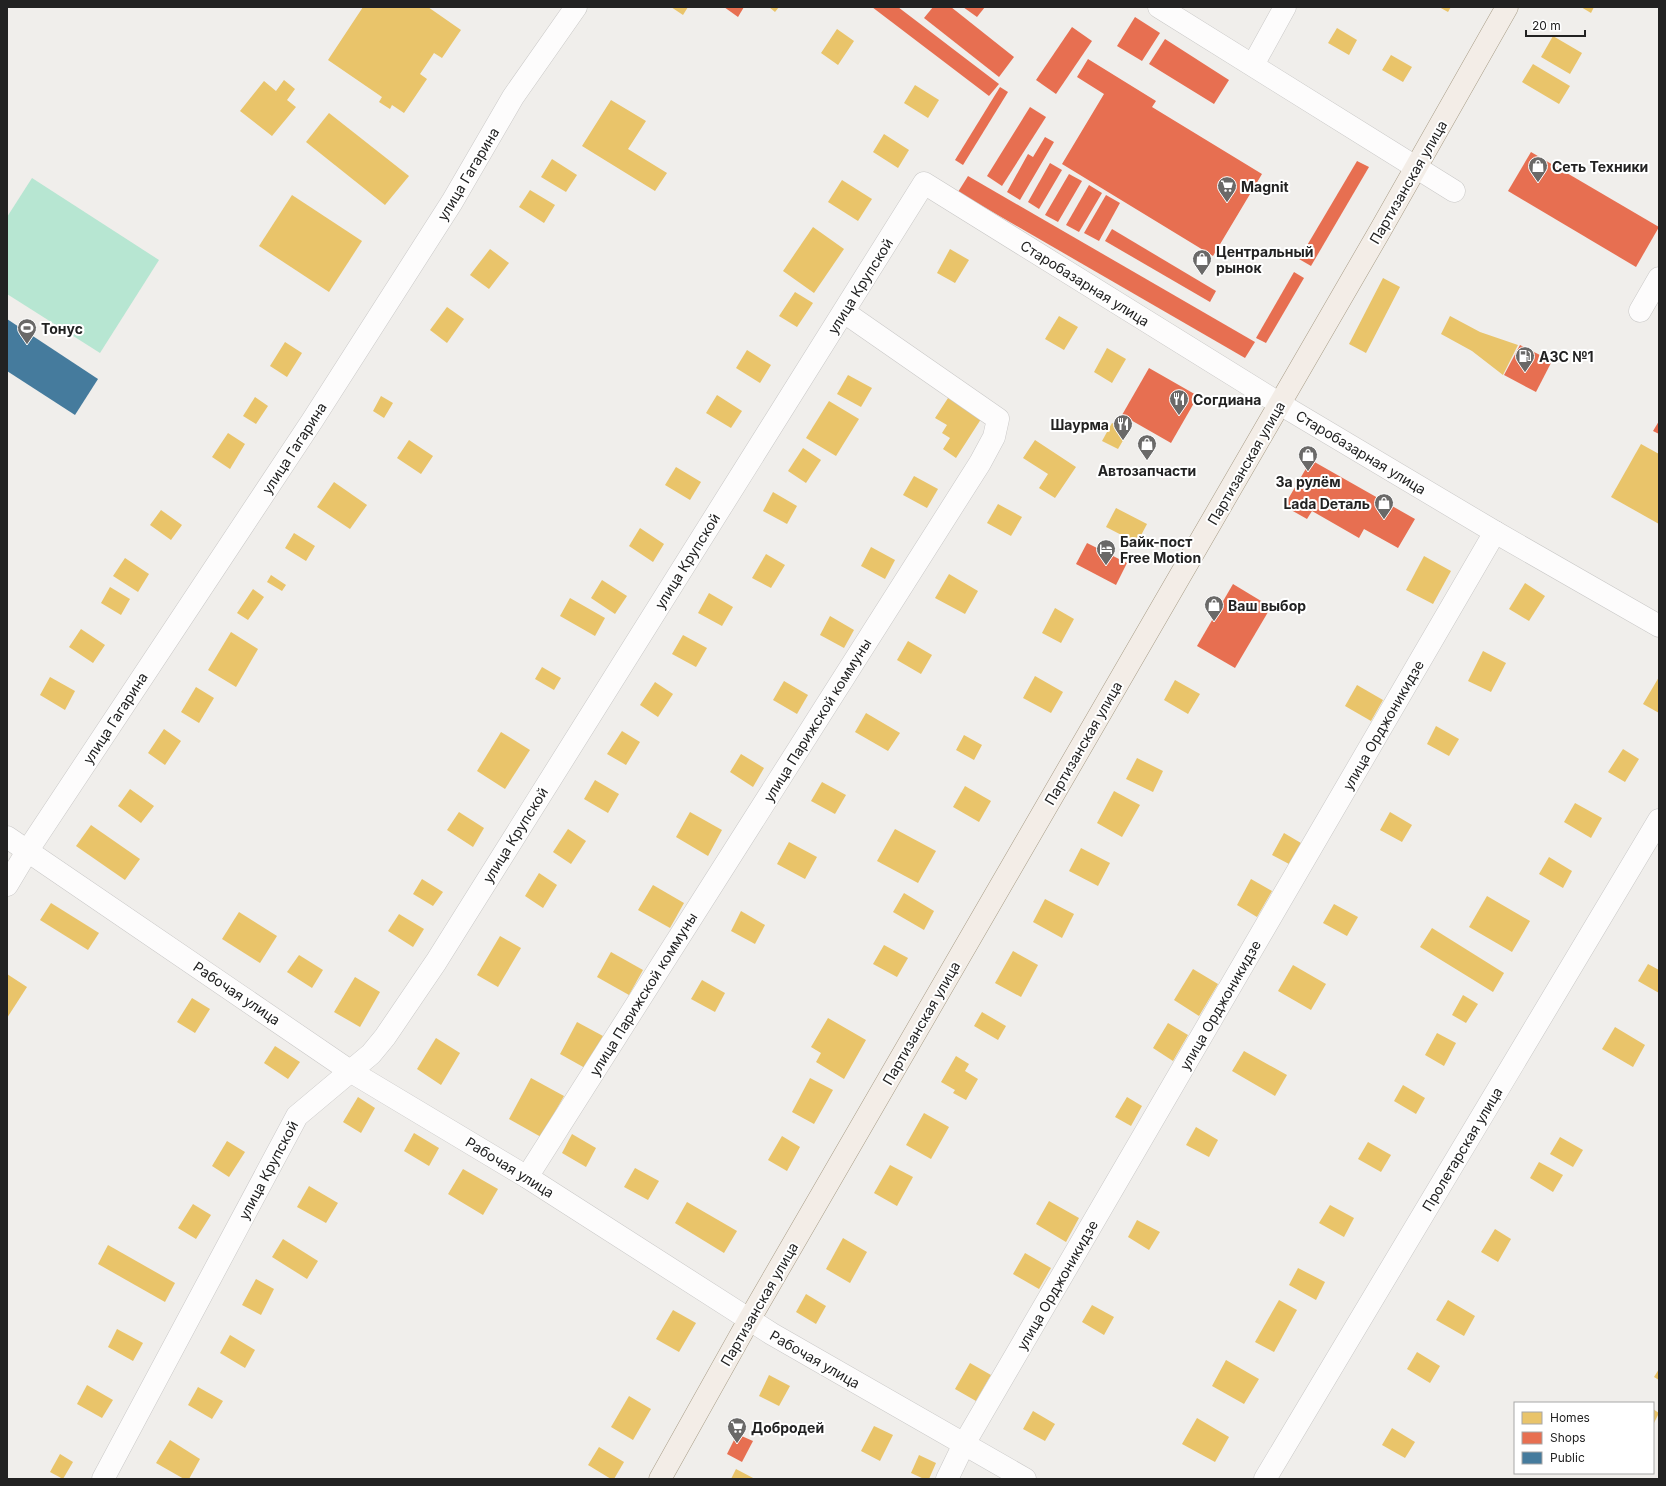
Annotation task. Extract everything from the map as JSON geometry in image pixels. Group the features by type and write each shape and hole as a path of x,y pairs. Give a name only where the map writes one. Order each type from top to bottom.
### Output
{"main road":[{"name":"Партизанская улица","path":"660,1479 749,1320 1280,404 1508,7"}],"street":[{"name":"улица Гагарина","path":"7,885 28,850 312,421 452,202 513,97 576,7"},
{"path":"1159,7 1454,191"},
{"path":"1253,65 1285,7"},
{"name":"Старобазарная улица","path":"924,183 1280,404 1495,532 1659,626"},
{"name":"улица Крупской","path":"103,1479 297,1116 371,1054 436,962 924,183"},
{"path":"1640,311 1659,278"},
{"name":"улица Парижской коммуны","path":"527,1177 980,463 994,437 998,419 844,312"},
{"name":"улица Орджоникидзе","path":"947,1479 964,1444 1495,532"},
{"name":"Пролетарская улица","path":"1266,1479 1659,820"},
{"name":"Рабочая улица","path":"7,837 350,1071 527,1177 749,1320 1025,1479"}],"green space":[{"path":"32,178 159,260 100,353 7,294 7,217"}],"building: Homes":[{"path":"363,7 428,7 461,30 442,58 434,53 420,74 427,79 404,113 392,105 390,109 379,102 382,97 328,60"},
{"path":"671,7 688,7 683,15"},
{"path":"769,7 779,7 775,12"},
{"path":"1439,7 1451,7 1448,12"},
{"path":"1581,7 1594,7 1591,13"},
{"path":"1337,28 1357,40 1349,55 1328,43"},
{"path":"837,29 854,41 838,65 821,53"},
{"path":"1553,36 1582,53 1570,74 1541,57"},
{"path":"1391,55 1412,67 1403,82 1382,70"},
{"path":"1533,64 1570,86 1559,104 1522,82"},
{"path":"284,80 295,89 287,100 296,107 272,136 240,111 264,81 276,91"},
{"path":"915,85 939,100 928,118 904,103"},
{"path":"611,100 646,121 628,149 667,173 655,191 582,146"},
{"path":"329,113 409,176 385,205 306,142"},
{"path":"884,134 909,150 898,168 873,152"},
{"path":"552,159 577,175 566,192 541,177"},
{"path":"842,180 872,199 858,221 828,202"},
{"path":"530,190 555,205 544,223 519,207"},
{"path":"292,195 362,241 329,292 259,246"},
{"path":"813,227 844,249 814,293 783,271"},
{"path":"490,249 509,263 489,289 470,275"},
{"path":"950,249 969,260 955,283 937,273"},
{"path":"1383,278 1400,287 1366,353 1349,344"},
{"path":"795,292 813,303 797,327 779,316"},
{"path":"447,307 464,319 447,343 430,330"},
{"path":"1059,316 1078,327 1064,350 1045,339"},
{"path":"1450,316 1480,332 1518,345 1503,375 1472,351 1441,334"},
{"path":"285,342 302,353 287,377 270,366"},
{"path":"1107,348 1126,359 1112,383 1094,372"},
{"path":"747,350 771,365 760,383 736,368"},
{"path":"848,375 872,388 861,407 837,394"},
{"path":"717,395 742,411 731,428 706,413"},
{"path":"950,395 983,416 956,458 943,449 950,438 942,433 947,425 935,418"},
{"path":"381,396 393,403 384,418 373,411"},
{"path":"255,397 268,406 256,424 243,416"},
{"path":"829,401 859,419 836,456 806,438"},
{"path":"1112,423 1128,432 1118,449 1102,441"},
{"path":"228,433 245,444 230,469 212,457"},
{"path":"409,440 433,456 421,474 397,458"},
{"path":"1035,440 1076,467 1055,498 1039,488 1048,474 1023,458"},
{"path":"1641,444 1659,454 1659,524 1611,497"},
{"path":"803,448 821,460 806,483 788,471"},
{"path":"676,467 701,482 690,500 665,485"},
{"path":"914,476 938,489 927,508 903,495"},
{"path":"334,482 367,505 350,529 317,507"},
{"path":"773,492 797,506 787,524 763,511"},
{"path":"998,504 1022,517 1011,536 987,523"},
{"path":"1116,508 1147,524 1137,543 1106,527"},
{"path":"161,510 182,525 171,540 150,525"},
{"path":"640,528 664,544 653,562 629,546"},
{"path":"294,533 315,546 306,561 285,548"},
{"path":"871,547 895,560 885,579 861,566"},
{"path":"766,554 785,565 771,588 752,578"},
{"path":"1424,556 1451,571 1433,604 1406,590"},
{"path":"125,558 149,574 138,592 113,576"},
{"path":"949,574 978,591 965,614 935,598"},
{"path":"271,575 286,585 282,591 267,582"},
{"path":"602,580 627,596 615,614 591,598"},
{"path":"1525,583 1545,596 1529,621 1509,609"},
{"path":"110,587 130,599 121,615 101,603"},
{"path":"253,589 264,597 248,620 237,613"},
{"path":"709,593 733,607 722,626 698,613"},
{"path":"570,598 605,618 595,636 560,616"},
{"path":"1055,608 1074,619 1061,643 1042,633"},
{"path":"830,616 854,630 844,648 820,635"},
{"path":"81,629 105,645 93,663 69,647"},
{"path":"231,632 258,649 236,687 208,670"},
{"path":"683,635 707,648 696,667 672,654"},
{"path":"908,641 932,655 921,674 897,660"},
{"path":"1483,651 1506,663 1491,692 1468,681"},
{"path":"542,667 561,678 554,690 535,679"},
{"path":"1035,676 1063,692 1051,713 1023,698"},
{"path":"50,677 75,691 65,710 40,695"},
{"path":"1659,677 1659,713 1643,704"},
{"path":"1175,680 1200,694 1188,714 1164,700"},
{"path":"784,681 808,695 797,714 773,700"},
{"path":"655,682 673,694 658,717 640,705"},
{"path":"1357,685 1383,700 1371,721 1345,706"},
{"path":"196,687 214,698 199,723 181,712"},
{"path":"866,713 900,733 888,751 855,732"},
{"path":"1436,726 1459,739 1449,756 1427,744"},
{"path":"164,729 181,741 165,765 148,753"},
{"path":"622,731 640,742 626,765 607,754"},
{"path":"501,732 530,750 505,789 477,771"},
{"path":"964,735 982,745 974,760 956,750"},
{"path":"1623,749 1639,759 1625,782 1608,772"},
{"path":"741,754 764,768 753,787 730,772"},
{"path":"1137,758 1163,771 1153,792 1126,779"},
{"path":"595,780 619,794 608,813 584,799"},
{"path":"822,782 846,795 835,814 811,801"},
{"path":"965,786 991,801 979,822 953,807"},
{"path":"130,789 154,806 141,823 118,806"},
{"path":"1114,791 1140,805 1122,837 1097,823"},
{"path":"1575,803 1602,818 1591,838 1564,822"},
{"path":"459,812 484,828 473,847 447,830"},
{"path":"690,812 722,830 708,856 676,837"},
{"path":"1390,812 1412,825 1402,842 1380,830"},
{"path":"91,825 140,859 125,880 76,846"},
{"path":"568,829 586,841 571,864 553,852"},
{"path":"895,829 936,851 918,883 877,861"},
{"path":"1284,833 1301,843 1289,864 1272,855"},
{"path":"789,842 817,857 805,879 777,864"},
{"path":"1081,848 1110,863 1098,886 1069,871"},
{"path":"1549,857 1572,871 1563,888 1539,874"},
{"path":"539,873 557,885 543,908 525,896"},
{"path":"422,879 443,892 433,906 413,894"},
{"path":"1251,879 1272,891 1257,917 1237,905"},
{"path":"653,885 684,903 670,928 638,910"},
{"path":"904,893 934,911 924,930 893,912"},
{"path":"1487,896 1530,921 1512,952 1469,927"},
{"path":"1045,899 1074,914 1062,938 1033,922"},
{"path":"51,903 99,933 88,950 40,920"},
{"path":"1334,904 1358,917 1347,936 1323,923"},
{"path":"741,911 765,925 755,944 731,931"},
{"path":"239,912 277,936 260,963 222,939"},
{"path":"399,914 424,929 413,947 388,931"},
{"path":"1432,928 1504,973 1493,992 1420,947"},
{"path":"500,936 521,948 498,987 477,975"},
{"path":"884,945 908,958 897,977 873,964"},
{"path":"1013,951 1038,965 1021,997 995,983"},
{"path":"611,952 643,970 629,995 597,977"},
{"path":"299,955 323,970 312,988 287,972"},
{"path":"1648,964 1659,970 1659,993 1638,981"},
{"path":"1293,965 1326,984 1311,1010 1278,991"},
{"path":"1193,969 1218,984 1199,1016 1174,1000"},
{"path":"7,974 27,987 7,1018"},
{"path":"355,977 380,992 360,1027 334,1012"},
{"path":"702,980 725,993 715,1012 691,999"},
{"path":"1463,995 1478,1004 1466,1023 1452,1015"},
{"path":"192,998 210,1009 195,1033 177,1022"},
{"path":"982,1012 1006,1026 998,1040 974,1026"},
{"path":"828,1018 866,1040 844,1079 816,1062 821,1053 811,1047"},
{"path":"577,1022 603,1036 585,1068 560,1054"},
{"path":"1168,1023 1188,1035 1173,1061 1153,1048"},
{"path":"1615,1027 1645,1045 1633,1067 1602,1049"},
{"path":"1437,1033 1456,1043 1444,1066 1425,1055"},
{"path":"436,1038 460,1053 441,1085 417,1069"},
{"path":"275,1046 300,1062 288,1079 264,1063"},
{"path":"1244,1051 1287,1075 1275,1096 1232,1071"},
{"path":"956,1056 969,1064 965,1071 978,1079 966,1100 953,1093 955,1090 941,1082"},
{"path":"531,1078 564,1096 541,1137 509,1119"},
{"path":"810,1078 833,1090 814,1124 792,1112"},
{"path":"1403,1085 1425,1098 1416,1114 1394,1101"},
{"path":"358,1097 375,1108 361,1133 343,1122"},
{"path":"1127,1097 1142,1106 1131,1126 1115,1117"},
{"path":"924,1113 949,1127 931,1159 906,1145"},
{"path":"1196,1127 1218,1140 1209,1157 1186,1145"},
{"path":"414,1133 439,1148 429,1166 404,1151"},
{"path":"572,1134 596,1148 586,1167 562,1153"},
{"path":"782,1136 800,1147 787,1171 768,1160"},
{"path":"1560,1137 1583,1150 1573,1167 1550,1154"},
{"path":"227,1141 245,1152 229,1177 212,1166"},
{"path":"1368,1142 1391,1155 1381,1172 1358,1159"},
{"path":"1539,1162 1563,1175 1553,1192 1530,1178"},
{"path":"890,1165 913,1177 897,1206 874,1193"},
{"path":"635,1168 659,1181 648,1200 624,1187"},
{"path":"463,1169 498,1189 483,1215 448,1194"},
{"path":"309,1186 338,1203 326,1223 297,1207"},
{"path":"1049,1201 1079,1218 1066,1242 1036,1224"},
{"path":"687,1202 737,1231 724,1253 675,1223"},
{"path":"193,1204 211,1215 196,1239 178,1228"},
{"path":"1330,1205 1354,1218 1344,1237 1319,1223"},
{"path":"1137,1220 1160,1232 1149,1250 1128,1237"},
{"path":"1495,1229 1511,1239 1498,1262 1481,1252"},
{"path":"843,1238 867,1252 850,1283 826,1269"},
{"path":"283,1239 318,1261 307,1279 272,1257"},
{"path":"108,1245 175,1283 165,1302 98,1264"},
{"path":"1025,1253 1051,1268 1039,1289 1013,1274"},
{"path":"1298,1268 1325,1282 1316,1300 1289,1285"},
{"path":"256,1279 274,1289 261,1315 242,1305"},
{"path":"806,1294 826,1306 816,1324 796,1312"},
{"path":"1279,1300 1297,1310 1274,1352 1255,1342"},
{"path":"1448,1300 1475,1316 1464,1336 1436,1320"},
{"path":"1092,1305 1114,1317 1104,1335 1082,1322"},
{"path":"673,1310 696,1323 679,1352 656,1339"},
{"path":"117,1329 143,1343 133,1361 108,1347"},
{"path":"230,1335 255,1350 245,1368 220,1353"},
{"path":"1417,1352 1440,1366 1430,1383 1407,1369"},
{"path":"1226,1360 1259,1379 1244,1404 1212,1386"},
{"path":"970,1363 991,1375 976,1401 955,1389"},
{"path":"1659,1369 1659,1380 1654,1377"},
{"path":"769,1375 790,1386 779,1406 759,1396"},
{"path":"87,1385 113,1400 102,1418 77,1404"},
{"path":"198,1387 223,1401 212,1419 188,1405"},
{"path":"629,1396 651,1409 633,1440 611,1427"},
{"path":"1654,1410 1659,1413 1654,1423"},
{"path":"1033,1411 1055,1424 1045,1441 1023,1429"},
{"path":"1197,1418 1229,1437 1215,1462 1182,1444"},
{"path":"874,1426 893,1435 880,1461 861,1451"},
{"path":"1392,1428 1415,1442 1405,1458 1382,1445"},
{"path":"170,1440 200,1459 189,1479 184,1479 156,1463"},
{"path":"599,1447 624,1462 614,1479 611,1479 588,1465"},
{"path":"60,1454 73,1462 63,1479 50,1472"},
{"path":"919,1455 936,1463 929,1479 924,1479 911,1473"},
{"path":"736,1469 755,1479 731,1479"}],"building: Shops":[{"path":"724,7 744,7 738,17"},
{"path":"872,7 898,7 999,84 989,96"},
{"path":"933,7 951,7 1014,57 999,77 924,18"},
{"path":"963,7 985,7 977,17"},
{"path":"1135,17 1160,33 1142,61 1117,46"},
{"path":"1072,27 1092,41 1056,94 1036,80"},
{"path":"1165,39 1229,80 1214,104 1149,64"},
{"path":"1088,59 1156,101 1152,107 1262,174 1213,256 1062,164 1104,94 1077,77"},
{"path":"1000,87 1008,92 963,165 955,160"},
{"path":"1030,107 1046,117 1002,186 987,176"},
{"path":"1045,137 1054,142 1020,200 1007,192 1028,154 1033,157"},
{"path":"1531,152 1659,227 1636,267 1508,191"},
{"path":"1357,161 1369,167 1311,266 1299,259"},
{"path":"1050,163 1062,170 1039,209 1028,202"},
{"path":"1069,174 1082,181 1058,222 1045,215"},
{"path":"968,176 1255,342 1245,358 958,192"},
{"path":"1089,185 1102,193 1079,232 1066,225"},
{"path":"1106,195 1120,203 1099,241 1084,233"},
{"path":"1112,229 1216,291 1210,302 1105,241"},
{"path":"1294,272 1304,278 1266,343 1256,338"},
{"path":"1520,345 1552,361 1536,392 1504,375"},
{"path":"1149,368 1198,396 1171,443 1122,415"},
{"path":"1659,421 1659,434 1653,431"},
{"path":"1311,460 1415,519 1398,548 1364,529 1359,538 1312,511 1307,519 1284,506"},
{"path":"1087,543 1127,563 1116,585 1076,564"},
{"path":"1233,584 1271,607 1235,668 1197,646"},
{"path":"737,1434 753,1441 742,1462 727,1454"}],"building: Public":[{"name":"Тонус","path":"7,319 98,379 75,415 7,371"}],"place":[{"name":"Сеть Техники","path":"1538,183"},
{"name":"Magnit","path":"1227,203"},
{"name":"Центральный рынок","path":"1202,276"},
{"name":"Тонус","path":"27,345"},
{"name":"АЗС №1","path":"1525,373"},
{"name":"Согдиана","path":"1179,416"},
{"name":"Шаурма","path":"1123,441"},
{"name":"Автозапчасти","path":"1147,461"},
{"name":"За рулём","path":"1308,472"},
{"name":"Lada Dеталь","path":"1384,520"},
{"name":"Байк-пост Free Motion","path":"1106,566"},
{"name":"Ваш выбор","path":"1214,622"},
{"name":"Добродей","path":"737,1444"}]}
